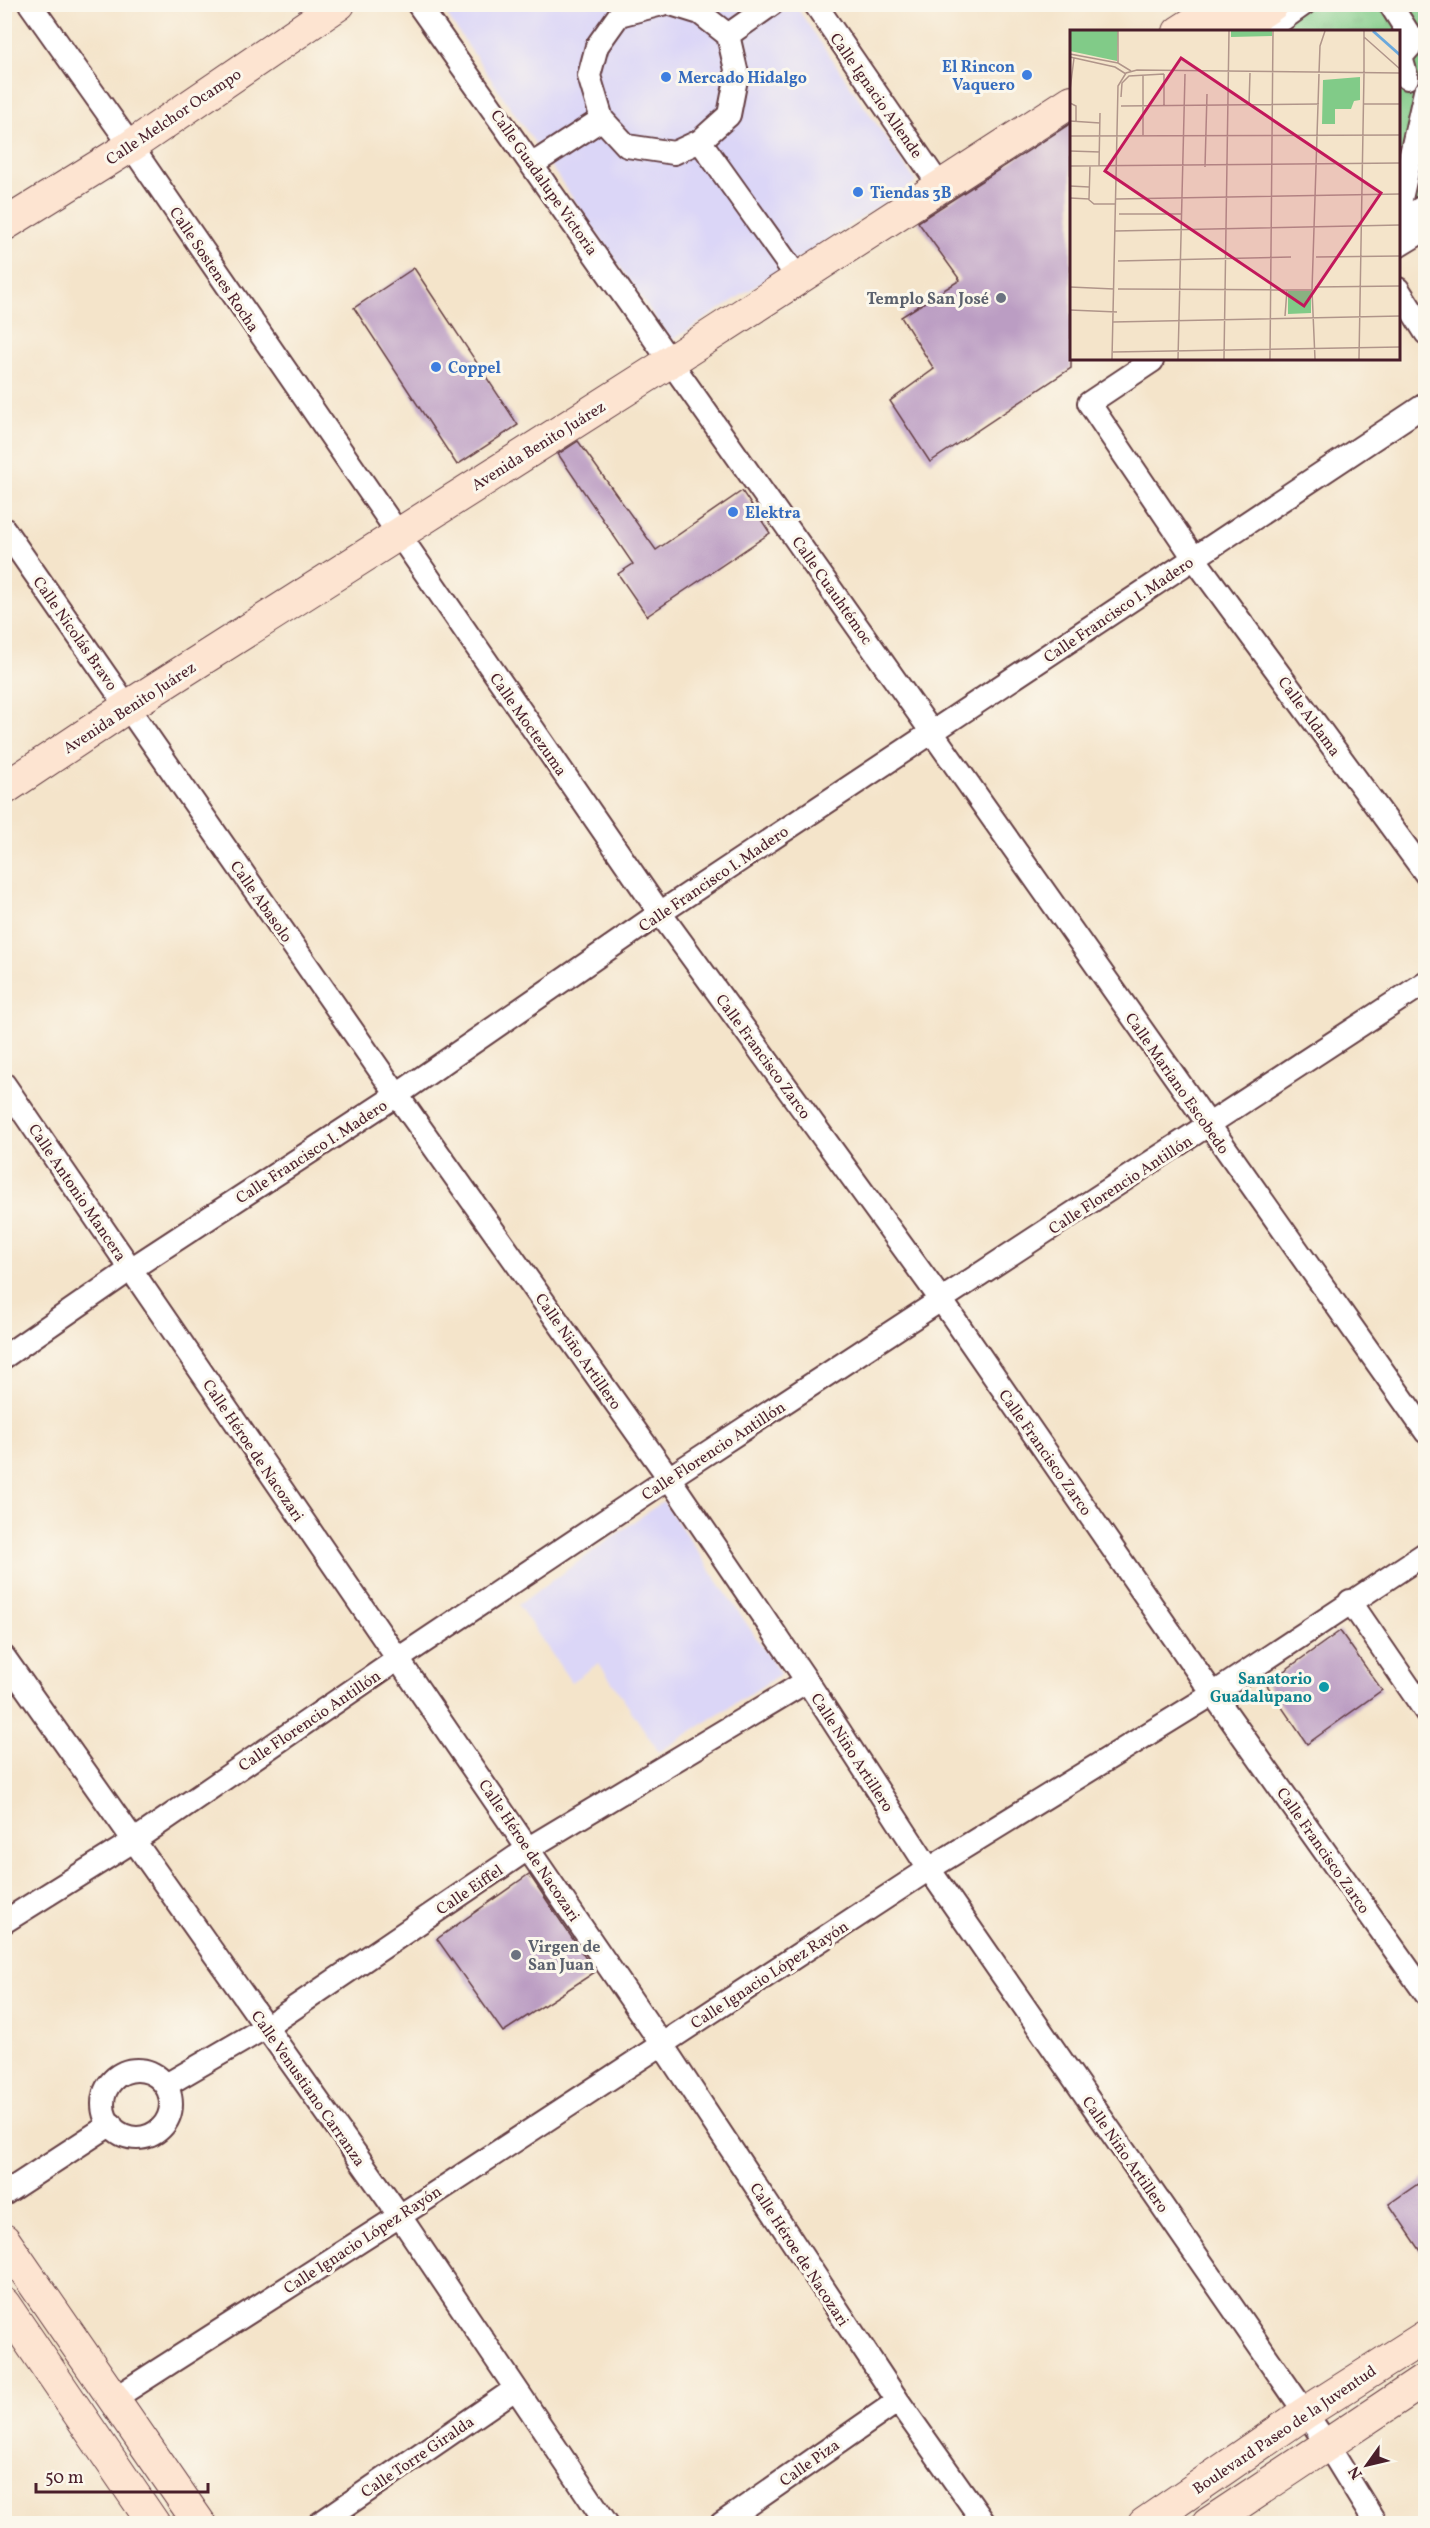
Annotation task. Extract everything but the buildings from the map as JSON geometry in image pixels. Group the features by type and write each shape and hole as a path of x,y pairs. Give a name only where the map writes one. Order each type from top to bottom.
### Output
{"street":[{"name":"Calle Sostenes Rocha","path":"30,4 131,146 397,535"},
{"name":"Calle Melchor Ocampo","path":"4,225 131,146 339,4"},
{"name":"Calle Guadalupe Victoria","path":"418,4 671,361"},
{"path":"662,4 616,10 597,46 589,76 602,119 627,146 674,153 700,141 729,115 737,74 728,35 700,13 671,4"},
{"path":"728,35 772,4"},
{"name":"Calle Ignacio Allende","path":"815,4 940,186"},
{"path":"1181,30 1204,9 1229,20 1263,25 1304,4"},
{"path":"1390,4 1398,30"},
{"path":"1400,36 1407,59 1425,92 1400,203"},
{"name":"Avenida Benito Juárez","path":"4,789 127,707 671,361 1070,102"},
{"path":"533,164 602,119"},
{"path":"700,141 798,278"},
{"path":"1400,222 1425,205"},
{"path":"1400,245 1425,229"},
{"path":"1400,292 1425,333"},
{"name":"Calle Aldama","path":"1151,360 1089,403 1194,558 1425,874"},
{"name":"Calle Cuauhtémoc","path":"671,361 932,733"},
{"name":"Calle Francisco I. Madero","path":"4,1357 130,1269 397,1095 660,913 1425,404"},
{"name":"Calle Nicolás Bravo","path":"4,529 127,707"},
{"name":"Calle Moctezuma","path":"397,535 660,913"},
{"name":"Calle Abasolo","path":"127,707 397,1095"},
{"name":"Calle Mariano Escobedo","path":"932,733 1425,1432"},
{"name":"Calle Francisco Zarco","path":"660,913 942,1301 1213,1694 1425,1994"},
{"name":"Calle Florencio Antillón","path":"4,1922 135,1840 398,1659 669,1478 1425,982"},
{"name":"Calle Antonio Mancera","path":"4,1084 130,1269"},
{"name":"Calle Niño Artillero","path":"397,1095 669,1478 807,1681 929,1869 1327,2444 1376,2523"},
{"name":"Calle Héroe de Nacozari","path":"130,1269 529,1848 898,2401 985,2523"},
{"name":"Calle Ignacio López Rayón","path":"115,2398 929,1869 1213,1694 1425,1553"},
{"path":"1350,1601 1425,1712"},
{"name":"Calle Venustiano Carranza","path":"5,1658 399,2215 607,2523"},
{"name":"Calle Eiffel","path":"166,2085 266,2027 529,1848 807,1681"},
{"path":"141,2070 159,2077 166,2085 172,2104 165,2124 157,2131 148,2136 127,2136 111,2124 103,2106 104,2096 113,2079 121,2073 141,2070"},
{"path":"4,2194 111,2124"},
{"path":"4,2240 200,2523"},
{"path":"4,2304 154,2523"},
{"name":"Boulevard Paseo de la Juventud","path":"1144,2523 1305,2413 1425,2336"},
{"path":"1208,2523 1425,2379"},
{"name":"Calle Torre Giralda","path":"319,2523 515,2389"},
{"name":"Calle Piza","path":"721,2523 898,2401"}],"shaded area":[{"path":"440,5 795,5 916,182 671,341"},
{"path":"663,1501 781,1674 659,1752 599,1663 571,1682 518,1605"}],"green space":[{"path":"1304,5 1425,5 1425,205 1400,222 1400,30 1268,30"}],"place":[{"name":"El Rincon Vaquero","path":"1027,75"},
{"name":"Mercado Hidalgo","path":"666,77"},
{"name":"Tiendas 3B","path":"858,192"},
{"name":"Templo San José","path":"1001,298"},
{"name":"Coppel","path":"436,367"},
{"name":"Elektra","path":"733,512"},
{"name":"Sanatorio Guadalupano","path":"1324,1687"},
{"name":"Virgen de San Juan","path":"516,1955"}]}
